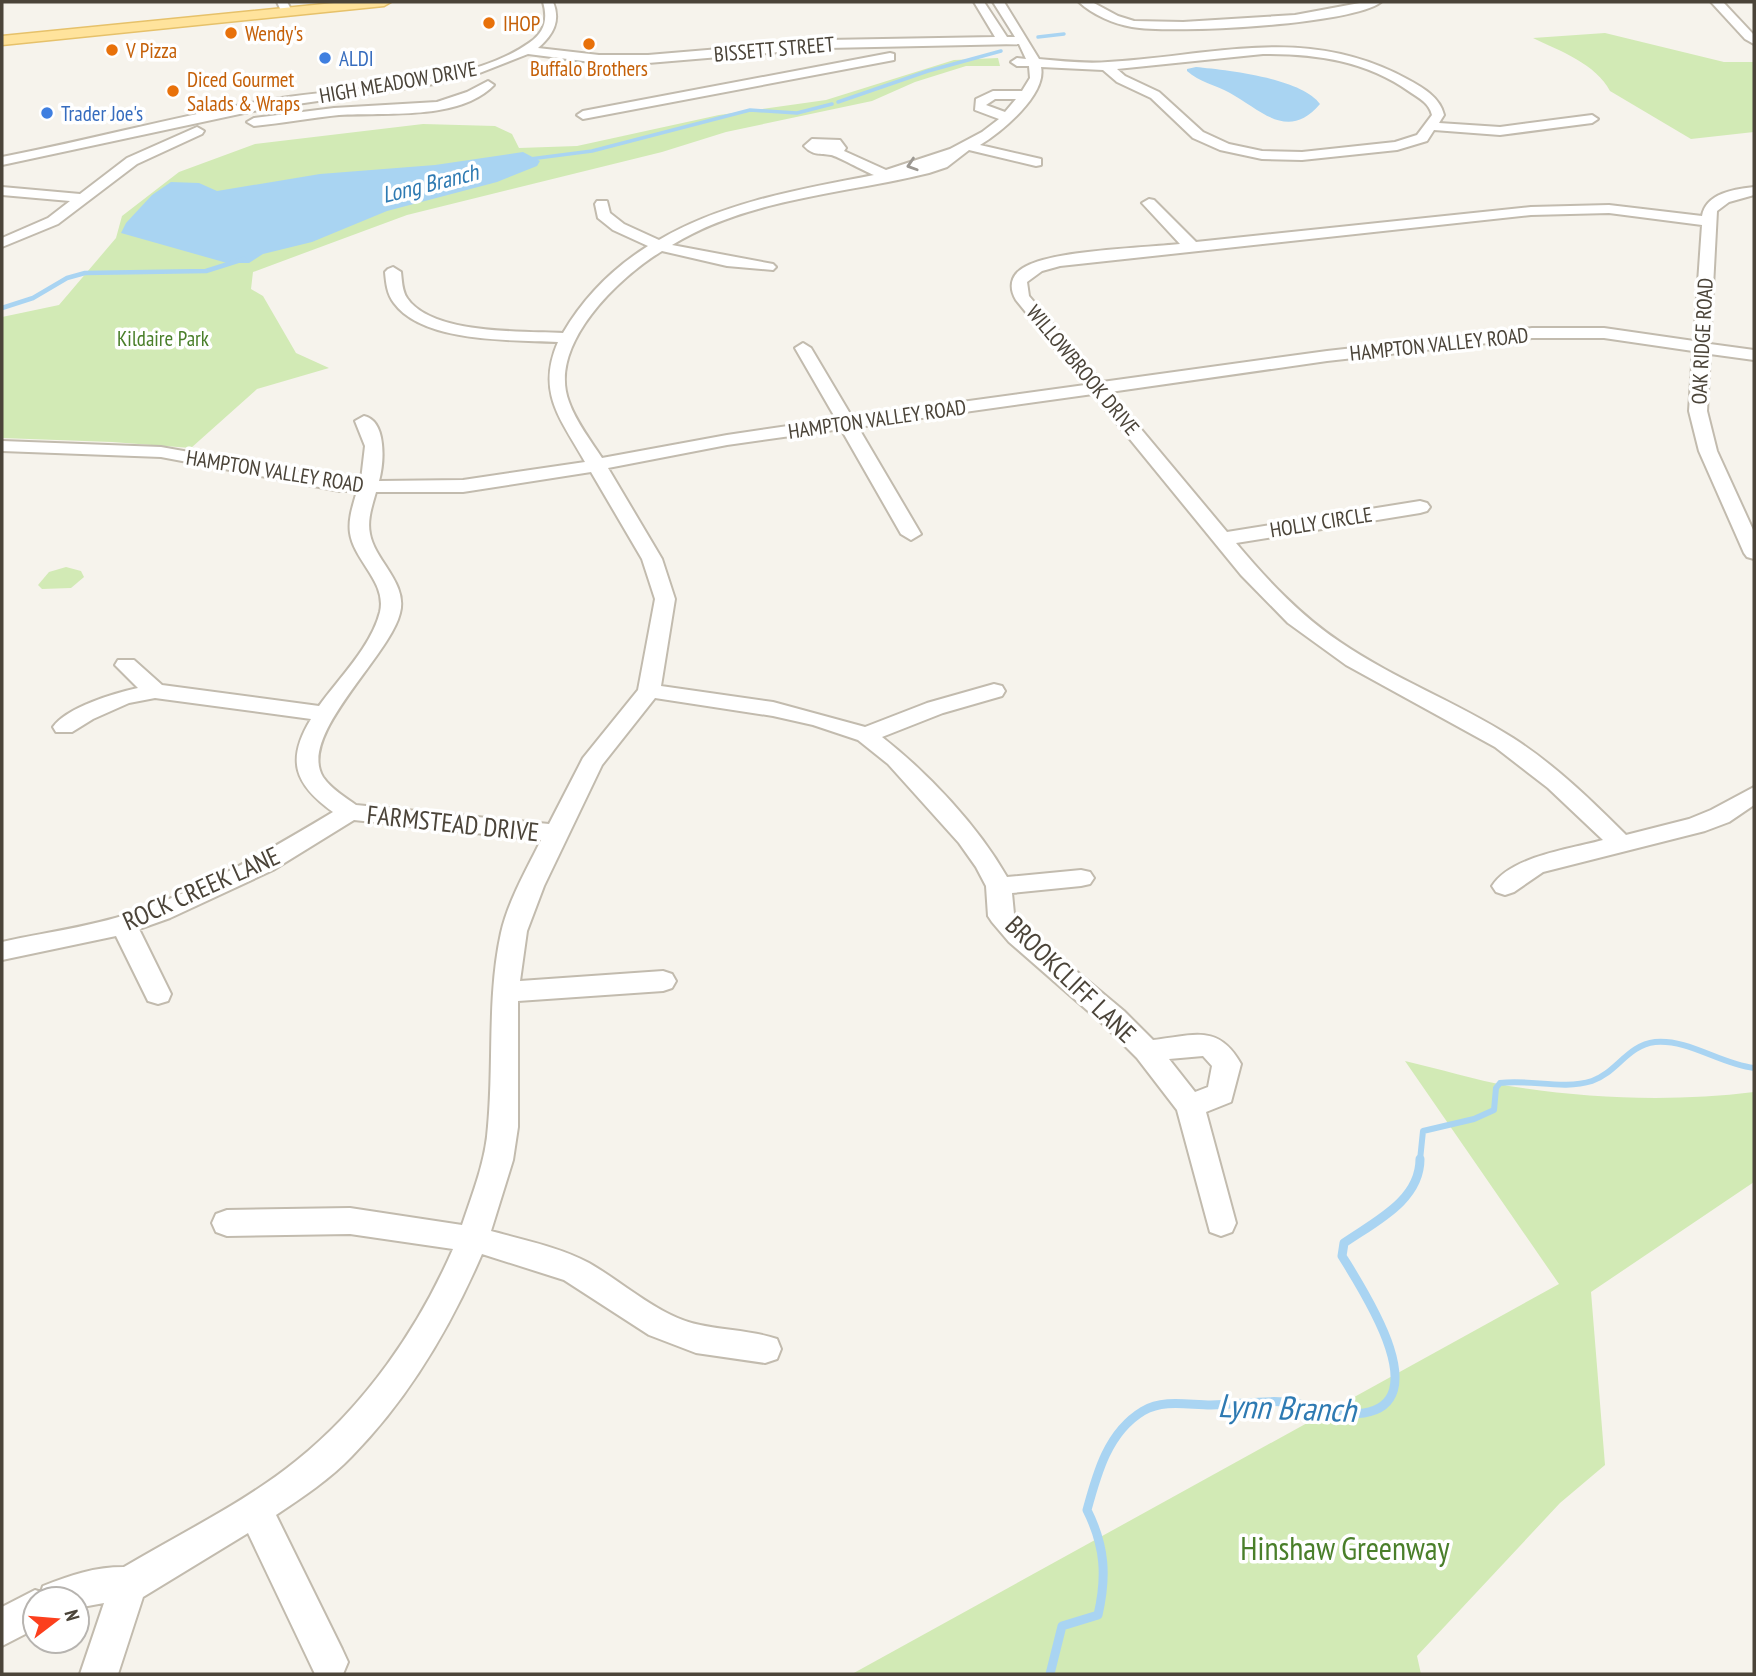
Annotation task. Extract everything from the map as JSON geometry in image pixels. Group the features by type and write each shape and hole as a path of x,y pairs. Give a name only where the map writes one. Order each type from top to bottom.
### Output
{"main road":[{"path":"2,41 284,6 384,2"}],"street":[{"name":"HIGH MEADOW DRIVE","path":"2,161 260,106 445,78 488,66 527,50 546,36 552,22 548,2"},
{"path":"979,2 1017,62 1025,95"},
{"path":"91,1587 128,1585 255,1509 307,1474 340,1445 424,1340 449,1294 473,1239 498,1160 503,1127 505,992 514,931 555,834 592,764 649,691 663,618 665,599 652,559 563,409 556,389 557,368 568,338 589,304 604,287 663,244 698,226 743,208 916,172 943,163 955,152 969,146 1009,118 1035,85 1033,62 999,2"},
{"path":"1085,2 1119,21 1154,26 1331,14 1352,11 1375,2"},
{"path":"1716,2 1727,10 1754,41"},
{"name":"BISSETT STREET","path":"527,50 649,65 827,44 1021,40"},
{"path":"1017,62 1107,66 1278,49 1329,54 1391,72 1435,104 1438,115 1426,134 1416,141 1381,149 1302,156 1243,152 1225,148 1198,135 1155,95 1121,79 1107,66"},
{"path":"583,114 890,57"},
{"path":"660,84 681,96"},
{"path":"2,243 53,221 132,162 176,139 205,128 345,111 426,107 473,96 488,85"},
{"path":"1009,118 986,111 980,107 980,102 993,95 1025,95"},
{"path":"1432,126 1500,131 1592,120"},
{"path":"85,145 107,157 132,162"},
{"path":"969,146 1036,162"},
{"path":"834,150 859,165 890,176"},
{"path":"2,191 81,198"},
{"path":"1709,221 1710,211 1718,202 1733,195 1754,191"},
{"path":"1149,203 1192,247"},
{"path":"602,204 603,215 616,227 682,253 768,267"},
{"name":"WILLOWBROOK DRIVE","path":"1622,845 1574,796 1530,759 1483,729 1370,671 1315,634 1277,601 1097,388 1018,289 1021,278 1032,269 1059,261 1570,208 1622,210 1709,221"},
{"name":"OAK RIDGE ROAD","path":"1709,221 1697,400 1701,431 1754,553"},
{"path":"393,272 401,302 414,313 439,325 468,332 568,338"},
{"name":"HAMPTON VALLEY ROAD","path":"2,446 110,448 161,453 285,476 367,487 463,486 597,465 714,442 846,423 1327,356 1544,332 1604,333 1754,355"},
{"path":"803,348 911,534"},
{"name":"FARMSTEAD DRIVE","path":"364,421 374,447 358,520 361,538 391,595 391,612 365,663 324,714 309,742 307,766 323,793 351,812 555,834"},
{"name":"HOLLY CIRCLE","path":"1223,538 1420,507"},
{"path":"126,665 155,691"},
{"path":"64,727 85,714 122,698 155,691 324,714"},
{"name":"BROOKCLIFF LANE","path":"649,691 773,709 845,726 866,735 896,759 963,831 988,864 999,886 1001,916 1018,936 1107,1011 1147,1051 1190,1106 1221,1223"},
{"path":"866,735 935,708 994,691"},
{"path":"1505,886 1535,866 1696,825 1720,816 1754,795"},
{"name":"ROCK CREEK LANE","path":"2,951 124,925 264,864 351,812"},
{"path":"999,886 1081,878"},
{"path":"124,925 158,994"},
{"path":"505,992 663,981"},
{"path":"1147,1051 1210,1045 1227,1064 1221,1094 1190,1106"},
{"path":"227,1223 350,1221 473,1239 545,1259 575,1271 660,1325 696,1339 765,1349"},
{"path":"255,1509 329,1662"},
{"path":"99,1674 128,1585"}],"green space":[{"path":"1605,33 1724,62 1754,62 1754,132 1691,139 1610,91 1587,66 1533,38"},
{"name":"Kildaire Park","path":"998,58 1000,66 966,66 915,82 872,101 726,132 662,152 407,215 253,272 251,289 263,296 296,353 329,368 257,389 191,448 2,438 2,317 59,305 116,238 122,216 179,172 255,144 423,124 495,126 512,134 519,148 577,146 719,115 826,100 954,60"},
{"path":"66,567 81,571 84,577 71,588 42,589 38,585 49,572"},
{"name":"Hinshaw Greenway","path":"1405,1061 1496,1084 1570,1094 1662,1098 1754,1092 1754,1182 1591,1292 1605,1465 1560,1503 1417,1656 1421,1674 852,1674 1559,1284"}],"water":[{"path":"1196,67 1244,73 1281,82 1311,95 1320,104 1297,121 1275,119 1187,71"},
{"path":"523,152 540,161 537,166 497,182 387,211 312,242 263,254 249,263 227,263 121,233 126,223 152,195 171,182 199,183 217,191 320,174 435,165"}],"waterway":[{"name":"Long Branch","path":"1038,37 1064,34"},
{"name":"Long Branch","path":"838,102 928,71 1001,51"},
{"name":"Long Branch","path":"530,159 592,151 750,110 797,113 832,104"},
{"name":"Long Branch","path":"2,308 33,298 67,278 85,273 206,271 244,259"},
{"name":"Lynn Branch","path":"1420,1160 1423,1131 1474,1119 1494,1110 1496,1088 1500,1083 1581,1084 1608,1072 1637,1048 1655,1042 1680,1044 1741,1066 1754,1068"},
{"name":"Lynn Branch","path":"1050,1674 1062,1626 1098,1615 1103,1587 1103,1561 1098,1536 1087,1510 1106,1455 1121,1430 1131,1420 1151,1407 1168,1404 1285,1402 1354,1414 1364,1413 1385,1404 1394,1388 1394,1366 1388,1342 1377,1316 1342,1256 1344,1243 1381,1218 1404,1198 1418,1174 1420,1159"}],"place":[{"name":"IHOP","path":"489,23"},
{"name":"Wendy's","path":"231,33"},
{"name":"Buffalo Brothers","path":"589,44"},
{"name":"V Pizza","path":"112,50"},
{"name":"ALDI","path":"325,58"},
{"name":"Diced Gourmet Salads & Wraps","path":"173,91"},
{"name":"Trader Joe's","path":"47,113"}]}
